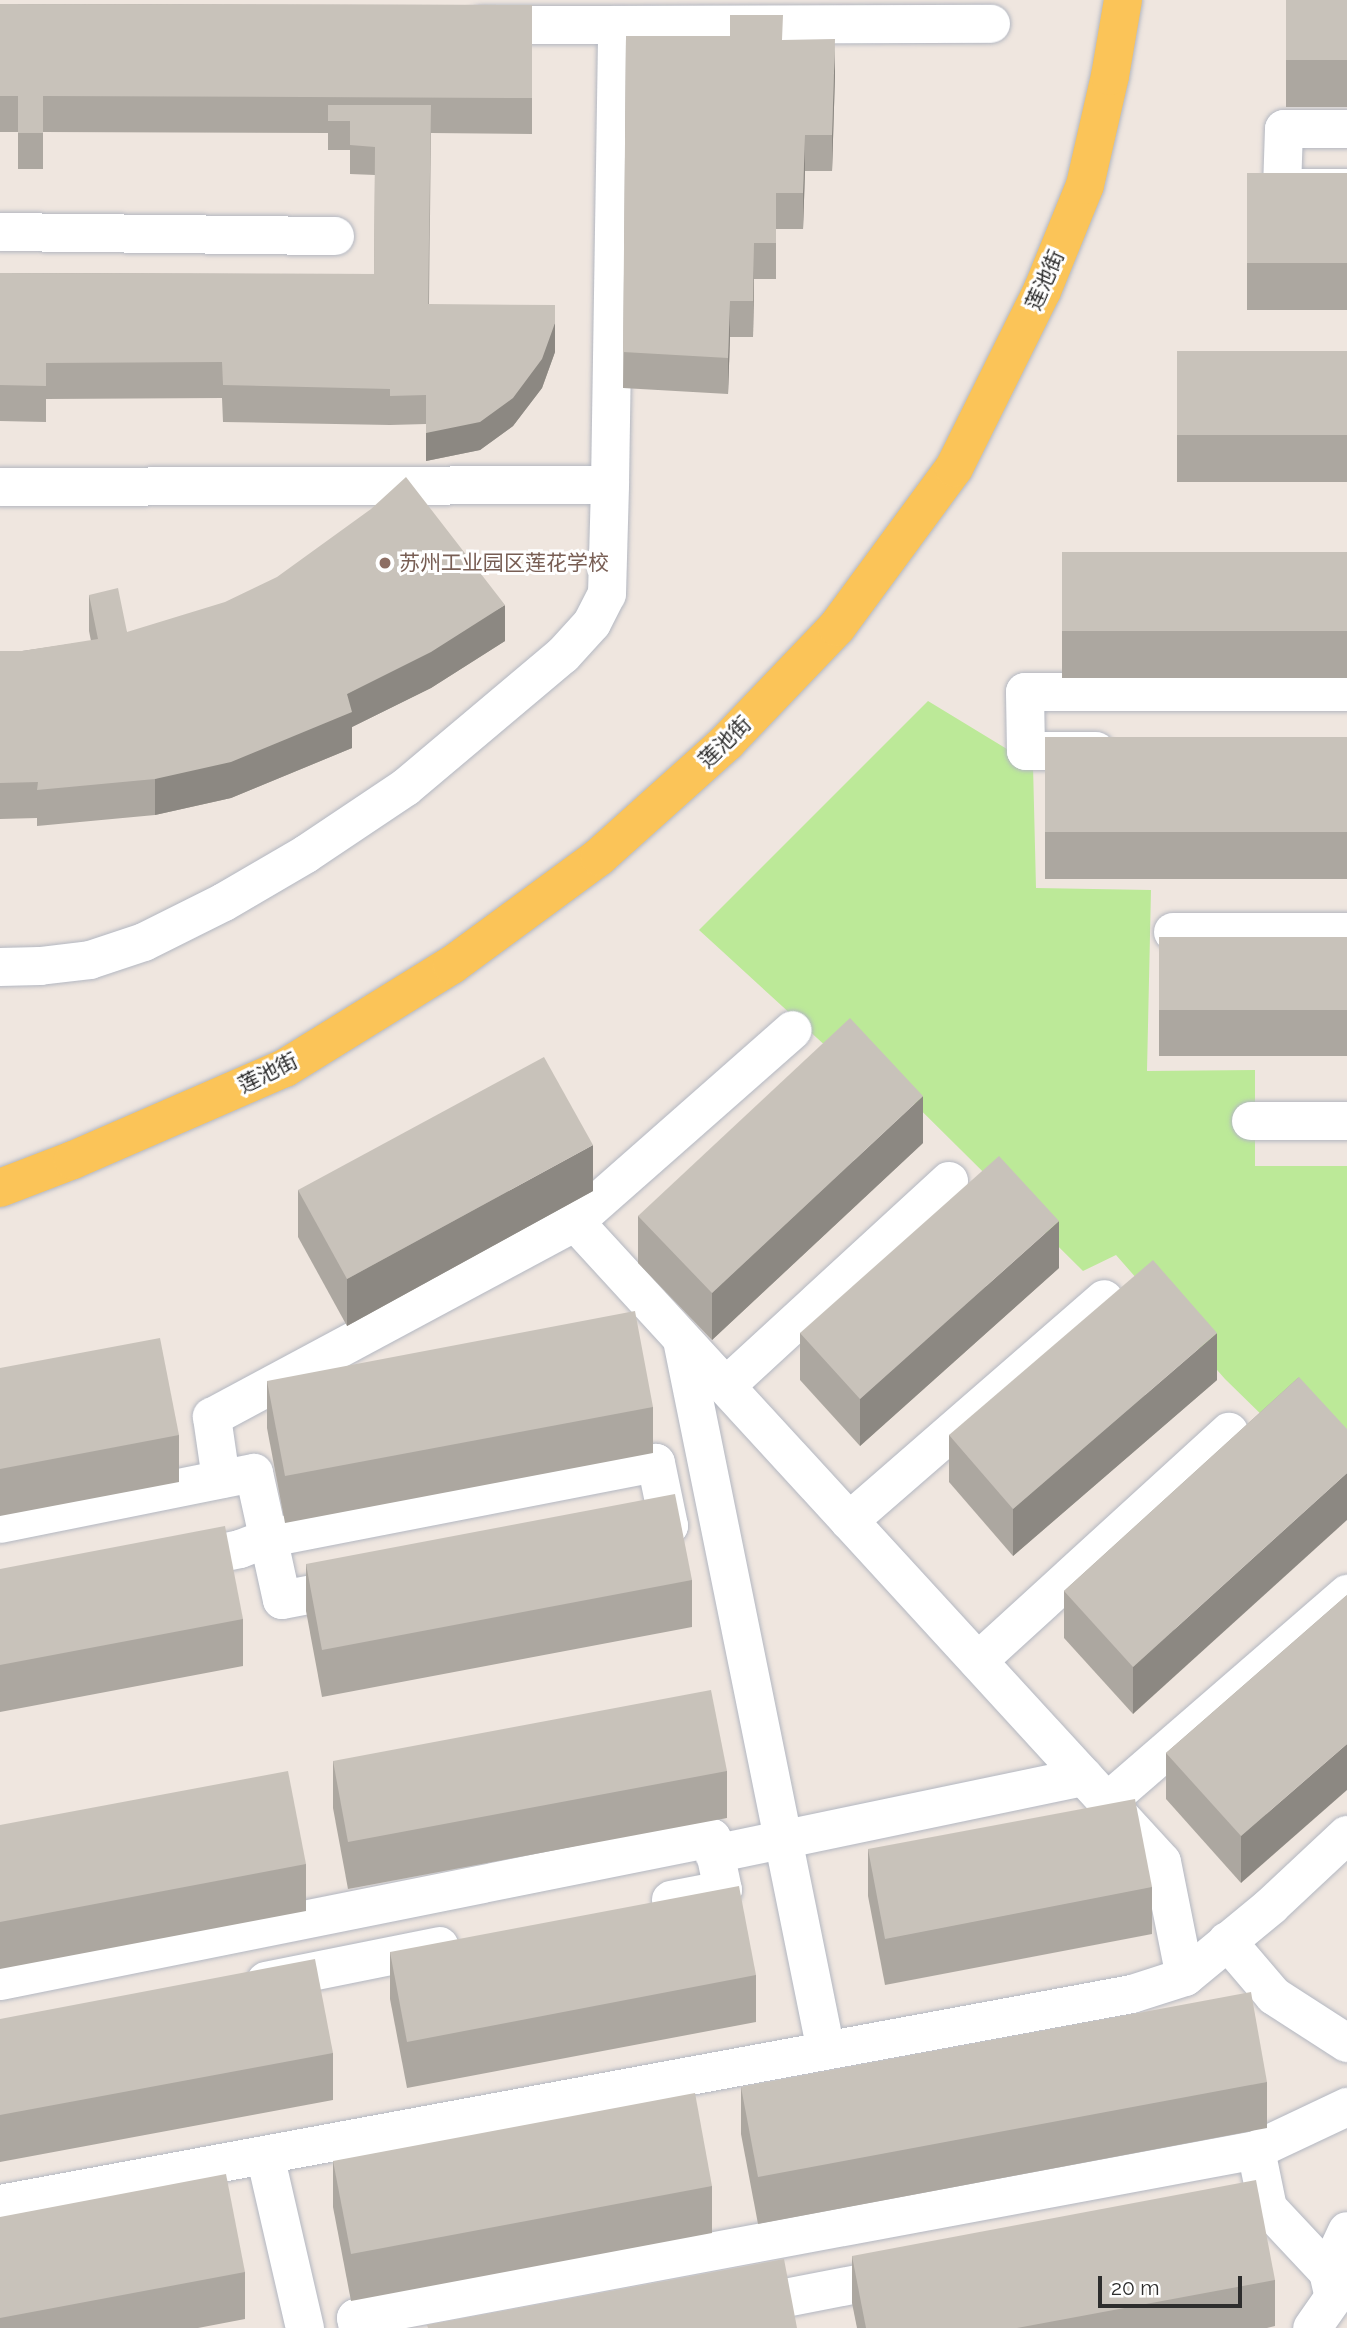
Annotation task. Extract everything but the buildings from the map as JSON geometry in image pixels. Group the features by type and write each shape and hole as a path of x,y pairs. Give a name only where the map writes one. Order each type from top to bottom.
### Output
{"main road":[{"name":"莲池街","path":"0,1188 86,1155 296,1061 452,965 599,857 727,742 837,627 954,468 1042,291 1085,185 1110,76 1123,0"}],"street":[{"path":"453,24 991,24"},
{"path":"0,967 40,966 90,960 144,942 224,902 306,854 406,787 563,655 592,623 607,594 617,25"},
{"path":"1347,129 1284,129 1282,188 1347,188"},
{"path":"0,232 335,236"},
{"path":"0,487 610,485"},
{"path":"1138,751 1026,751 1025,692 1347,692"},
{"path":"1173,932 1347,932"},
{"path":"221,1479 212,1417 575,1222 793,1030"},
{"path":"1251,1121 1347,1121"},
{"path":"726,1386 949,1181"},
{"path":"575,1222 1162,1862 1185,1978"},
{"path":"849,1521 1104,1298"},
{"path":"682,1340 826,2051"},
{"path":"978,1661 1229,1432"},
{"path":"147,1568 240,1549 269,1538 656,1463 668,1526 615,1536"},
{"path":"0,1524 254,1473 282,1600 389,1579"},
{"path":"662,1495 712,1486"},
{"path":"715,1854 783,1840 1095,1789 1347,1594"},
{"path":"0,2204 1132,1994 1185,1978 1271,1906 1347,1835"},
{"path":"0,1981 712,1838 723,1890 643,1905"},
{"path":"327,1915 338,1966"},
{"path":"230,1988 471,1940"},
{"path":"1227,1941 1273,1996 1347,2043"},
{"path":"359,2328 356,2318 1256,2150 1347,2107"},
{"path":"1256,2150 1268,2208 1336,2291"},
{"path":"265,2155 305,2328"},
{"path":"1174,2226 1268,2208"},
{"path":"1312,2328 1336,2291 1347,2231"},
{"path":"782,2238 796,2296"},
{"path":"705,2313 945,2268"}],"green space":[{"path":"928,701 1033,765 1036,888 1151,890 1147,1071 1255,1070 1255,1166 1347,1166 1347,1462 1271,1424 1225,1379 1116,1255 1083,1271 844,1034 829,1049 699,930"}],"place":[{"name":"苏州工业园区莲花学校","path":"385,563"}]}
